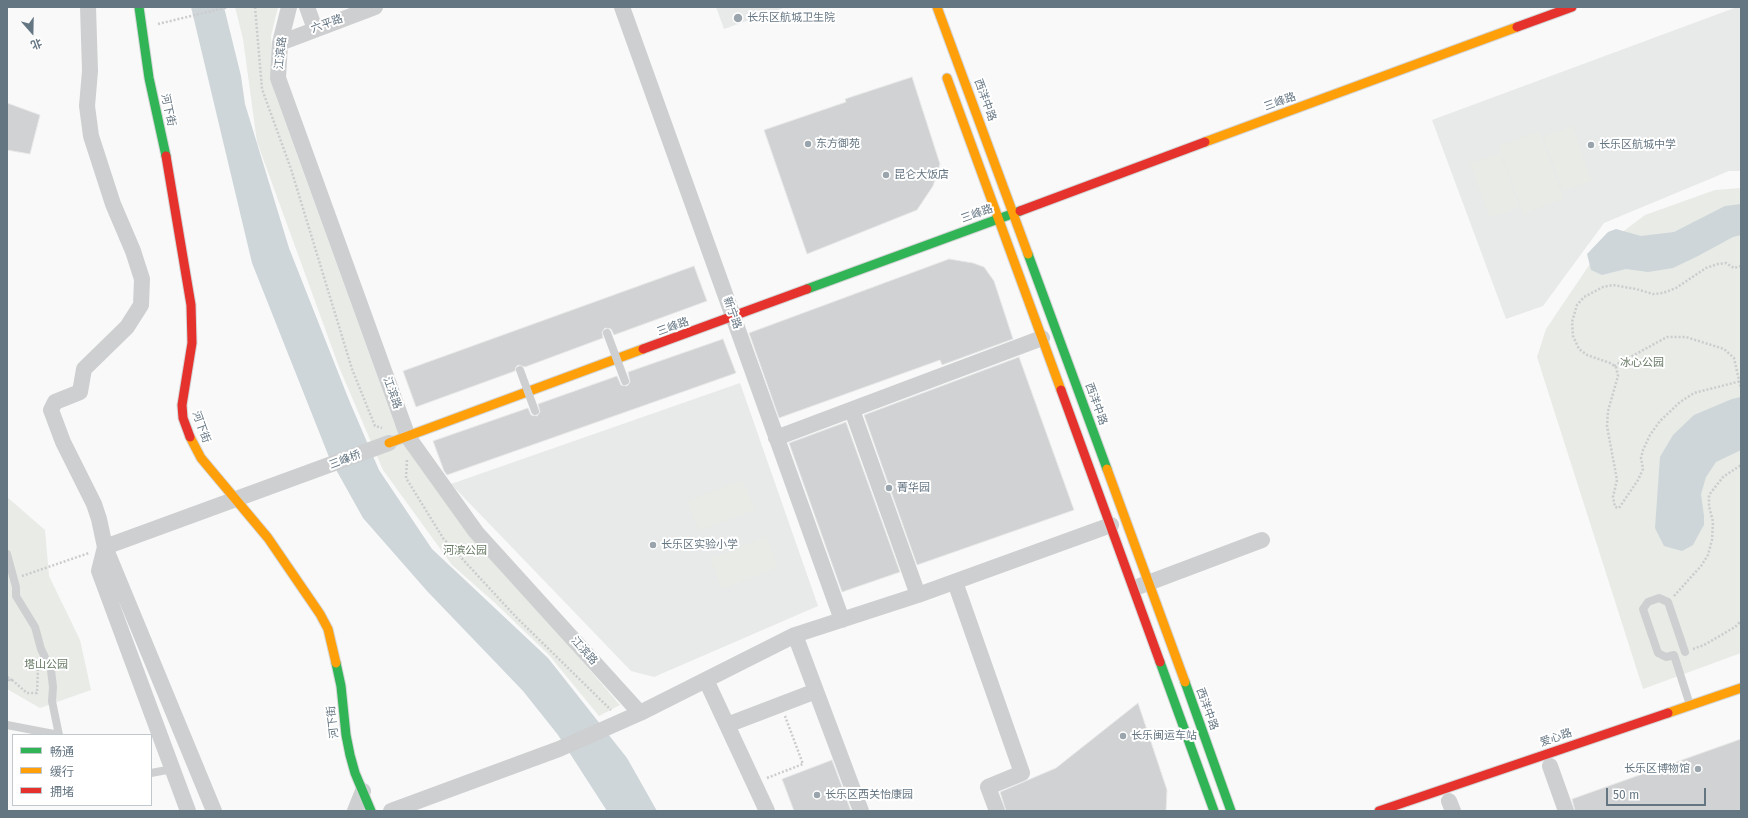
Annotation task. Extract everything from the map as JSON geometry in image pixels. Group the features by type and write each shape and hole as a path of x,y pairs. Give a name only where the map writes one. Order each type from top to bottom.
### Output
{"street":[{"path":"88,7 90,71 88,106 91,136 113,204 133,251 142,279 141,305 127,328 84,370 80,392 55,402 51,410 72,461 94,504 100,519 105,547 214,811"},
{"name":"河下街","path":"139,7 149,78 169,169 191,305 192,343 183,392 183,418 193,444 201,458 268,538 320,614 328,629 342,686 343,712 350,755 371,811"},
{"name":"江滨路","path":"289,7 280,43 278,78 408,437 476,532 640,713"},
{"path":"307,7 315,29"},
{"name":"六平路","path":"280,43 375,7"},
{"name":"新宁路","path":"622,7 842,620"},
{"name":"西洋中路","path":"937,7 1013,213 1142,585 1214,811"},
{"name":"三峰路","path":"390,443 1572,7"},
{"name":"西洋中路","path":"943,67 1111,525 1142,585 1231,811"},
{"path":"776,438 1042,338"},
{"path":"852,410 918,595"},
{"name":"三峰桥","path":"105,547 390,443"},
{"path":"391,811 559,749 640,713 795,635 918,595 1111,525"},
{"path":"1142,585 1262,540"},
{"path":"105,547 99,571 188,811"},
{"path":"955,582 1022,773 988,787 997,811"},
{"path":"795,635 861,811"},
{"path":"706,680 767,811"},
{"name":"爱心路","path":"1379,811 1741,688"},
{"path":"727,725 816,691"},
{"path":"1550,766 1566,811"},
{"path":"355,811 363,791"}],"lane":[{"path":"607,333 625,381"},
{"path":"520,370 535,411"},
{"path":"7,554 14,578 16,596 35,627 41,649 51,670 54,687 52,700 59,734"},
{"path":"1685,652 1668,602 1659,598 1648,602 1643,609 1658,652 1666,657 1674,656 1690,706"},
{"path":"7,725 54,734"},
{"path":"152,773 167,770 176,777"}],"path":[{"path":"142,28 228,7"},
{"path":"255,7 262,90 291,169 352,369 375,426 408,437 406,478 443,538 516,617 610,710 617,711"},
{"path":"1740,382 1694,393 1680,402 1660,421 1650,435 1643,450 1641,458 1643,468 1638,480 1619,508 1615,507 1613,498 1617,480 1607,426 1608,411 1618,376 1616,367 1610,363 1587,355 1579,349 1573,336 1572,322 1577,305 1584,297 1598,289 1613,285 1653,294 1663,293 1676,288 1706,268 1726,263 1734,268 1741,266"},
{"path":"1614,366 1667,337 1686,337 1724,349 1734,358 1741,389"},
{"path":"1668,602 1701,566 1708,555 1712,540 1713,522 1709,506 1710,495 1723,477 1741,465"},
{"path":"14,578 105,547"},
{"path":"1685,652 1704,645 1735,627 1741,621"},
{"path":"7,677 27,693 38,693 37,664 41,649"},
{"path":"7,680 12,680"},
{"path":"754,784 802,764 780,705"}],"shaded area":[{"path":"191,7 224,7 241,76 245,104 289,248 349,400 379,470 432,549 548,658 627,758 657,811 607,811 558,735 523,691 427,591 363,518 329,457 252,263"},
{"name":"长乐区航城卫生院","path":"716,7 786,7 724,29"},
{"name":"长乐区航城中学","path":"1737,7 1741,7 1741,171 1729,171 1604,223 1543,306 1506,319 1432,120"},
{"path":"1741,204 1741,235 1733,237 1673,268 1648,272 1626,269 1602,275 1591,270 1587,254 1608,232 1616,229 1641,236 1674,232 1725,206"},
{"name":"长乐区实验小学","path":"740,383 818,606 654,677 631,671 451,484"},
{"path":"1741,397 1741,450 1716,462 1706,477 1701,494 1704,525 1693,545 1682,551 1664,546 1655,528 1660,457 1673,435 1694,415 1732,399"}],"green space":[{"name":"河滨公园","path":"235,7 278,7 271,36 274,91 395,425 515,583 620,705 599,716 549,655 495,603 452,565 383,470 339,367 257,142 243,39"},
{"path":"1573,126 1592,181 1563,191 1543,137"},
{"path":"1539,131 1564,199 1523,214 1498,146"},
{"path":"1500,153 1519,207 1490,218 1470,163"},
{"name":"冰心公园","path":"1741,188 1741,653 1643,689 1537,357 1546,329 1600,249 1645,215 1715,190"},
{"path":"743,480 755,510 699,531 687,501"},
{"name":"塔山公园","path":"7,497 45,530 49,576 80,640 91,690 40,708 7,689"},
{"path":"766,537 778,567 722,589 710,559"}],"building":[{"name":"昆仑大饭店","path":"912,77 940,164 933,186 917,210 807,254 764,130 846,102 845,99"},
{"path":"7,103 40,115 30,154 7,150"},
{"path":"949,259 973,263 984,267 994,281 1013,339 942,365 940,360 779,418 749,333"},
{"path":"694,266 707,301 614,335 611,329 605,328 602,332 603,338 525,367 518,365 515,371 416,407 403,371"},
{"path":"723,339 736,373 447,475 444,471 433,441 528,408 531,415 537,416 540,412 538,404 617,376 621,385 627,386 630,382 628,372"},
{"path":"1019,357 1074,510 917,565 864,415"},
{"path":"846,422 900,572 842,592 789,443"},
{"name":"长乐闽运车站","path":"1138,703 1167,790 1166,811 1006,811 1000,792 1056,768"},
{"name":"长乐区博物馆","path":"1741,739 1741,811 1575,811 1572,799"},
{"name":"长乐区西关怡康园","path":"832,760 851,811 794,811 782,779"}],"traffic: fast":[{"path":"139,7 149,78 166,156"},
{"path":"807,289 1020,211"},
{"path":"1028,254 1107,469"},
{"path":"1160,662 1214,811"},
{"path":"336,663 341,686 346,735 350,755 355,773 371,811"},
{"path":"1185,682 1231,811"}],"traffic: slow":[{"path":"937,7 1028,254"},
{"path":"1205,142 1517,27"},
{"path":"947,78 1061,390"},
{"path":"389,443 643,349"},
{"path":"190,437 201,458 268,538 320,614 328,629 336,663"},
{"path":"1107,469 1185,682"},
{"path":"1668,713 1741,688"}],"traffic: jam":[{"path":"1517,27 1572,7"},
{"path":"1020,211 1205,142"},
{"path":"166,156 191,305 192,343 182,405 183,418 190,437"},
{"path":"643,349 807,289"},
{"path":"1061,390 1160,662"},
{"path":"1379,811 1668,713"}],"place":[{"name":"长乐区航城卫生院","path":"738,18"},
{"name":"东方御苑","path":"808,144"},
{"name":"长乐区航城中学","path":"1591,145"},
{"name":"昆仑大饭店","path":"886,175"},
{"name":"菁华园","path":"889,488"},
{"name":"长乐区实验小学","path":"653,545"},
{"name":"长乐闽运车站","path":"1123,736"},
{"name":"长乐区博物馆","path":"1698,769"},
{"name":"长乐区西关怡康园","path":"817,795"}]}
